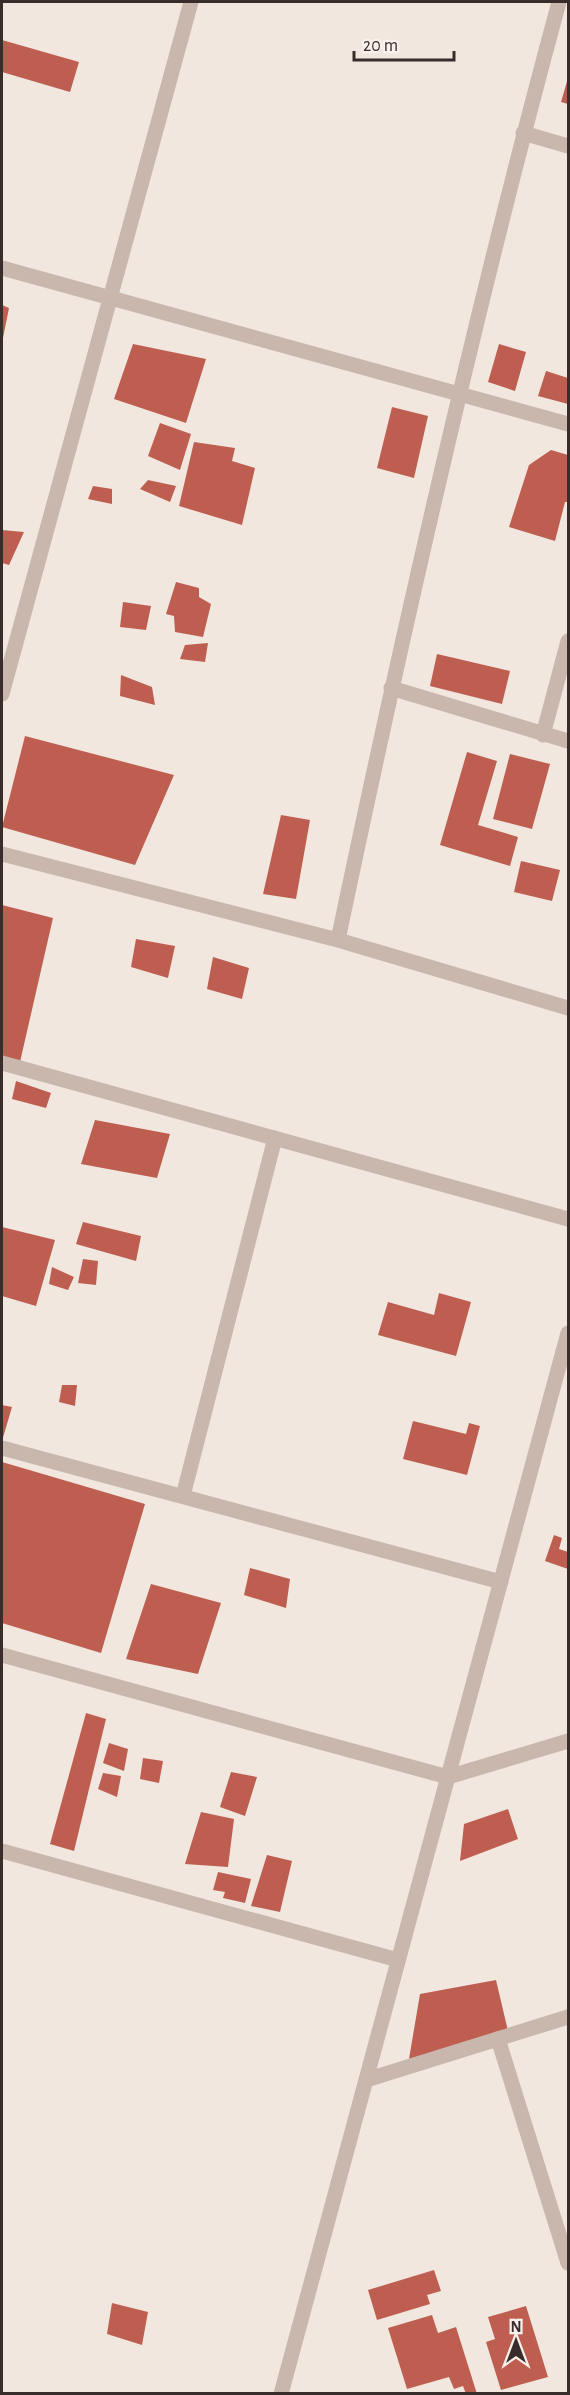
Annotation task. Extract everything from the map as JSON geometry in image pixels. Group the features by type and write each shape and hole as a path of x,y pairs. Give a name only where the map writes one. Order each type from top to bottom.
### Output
{"street":[{"path":"2,694 7,650 110,298 191,2"},
{"path":"338,940 391,688 460,393 523,133 558,2"},
{"path":"523,133 568,146"},
{"path":"2,268 568,424"},
{"path":"543,735 568,641"},
{"path":"391,688 568,741"},
{"path":"2,854 338,940 568,1008"},
{"path":"2,1063 568,1219"},
{"path":"183,1496 275,1138"},
{"path":"281,2394 568,1334"},
{"path":"2,1448 501,1582"},
{"path":"2,1655 448,1777 568,1741"},
{"path":"2,1851 398,1960"},
{"path":"366,2080 568,2017"},
{"path":"498,2039 568,2263"}],"building":[{"path":"2,40 79,62 70,92 2,72"},
{"path":"568,78 568,104 561,102"},
{"path":"2,305 9,308 3,338 2,338"},
{"path":"133,344 206,359 186,423 114,399"},
{"path":"499,344 526,352 515,391 488,382"},
{"path":"546,371 568,378 568,404 538,396"},
{"path":"392,407 428,416 414,478 377,468"},
{"path":"160,423 191,434 180,470 148,456"},
{"path":"194,442 235,448 232,461 255,468 242,525 179,506"},
{"path":"551,450 568,455 568,502 565,502 555,541 509,527 529,465"},
{"path":"148,480 176,486 170,502 140,489"},
{"path":"93,486 112,489 112,504 88,499"},
{"path":"2,530 24,532 9,565 2,563"},
{"path":"176,582 199,588 199,597 211,604 203,637 175,632 174,616 166,614"},
{"path":"123,602 151,606 146,630 120,627"},
{"path":"208,643 205,662 180,659 185,645"},
{"path":"437,654 510,671 502,704 430,686"},
{"path":"121,675 152,687 155,705 120,696"},
{"path":"25,736 174,775 135,865 2,827"},
{"path":"467,752 497,761 478,825 518,837 510,866 440,845"},
{"path":"510,754 550,764 532,829 493,819"},
{"path":"281,815 310,820 296,899 263,894"},
{"path":"521,861 560,870 552,901 514,892"},
{"path":"2,905 53,918 20,1062 2,1057"},
{"path":"136,939 175,946 168,978 131,967"},
{"path":"213,957 249,968 242,999 207,989"},
{"path":"16,1081 51,1093 46,1108 12,1099"},
{"path":"95,1120 170,1134 157,1178 81,1164"},
{"path":"83,1222 141,1236 136,1261 76,1244"},
{"path":"2,1227 55,1240 36,1306 2,1296"},
{"path":"83,1259 98,1261 96,1285 78,1283"},
{"path":"52,1267 74,1277 68,1290 49,1284"},
{"path":"439,1293 471,1302 456,1356 378,1335 388,1302 434,1315"},
{"path":"62,1385 77,1385 75,1406 59,1402"},
{"path":"2,1405 12,1407 2,1441"},
{"path":"413,1421 466,1434 469,1423 480,1426 467,1475 403,1459"},
{"path":"2,1462 145,1504 101,1653 2,1623"},
{"path":"554,1535 562,1538 559,1549 568,1552 568,1569 545,1561"},
{"path":"250,1568 290,1579 286,1608 244,1595"},
{"path":"151,1584 221,1603 198,1674 126,1659"},
{"path":"86,1713 106,1719 74,1851 50,1844"},
{"path":"109,1743 128,1749 124,1771 103,1763"},
{"path":"143,1758 163,1761 159,1783 140,1779"},
{"path":"231,1772 257,1777 245,1816 220,1807"},
{"path":"103,1773 121,1776 117,1797 98,1789"},
{"path":"508,1809 518,1839 460,1861 464,1824"},
{"path":"201,1812 234,1819 228,1867 185,1864"},
{"path":"267,1855 292,1861 280,1912 251,1906"},
{"path":"218,1872 251,1879 245,1903 223,1898 225,1892 213,1890"},
{"path":"496,1980 508,2031 409,2059 420,1994"},
{"path":"434,2270 441,2291 427,2295 430,2304 377,2320 368,2290"},
{"path":"112,2303 148,2312 142,2345 107,2334"},
{"path":"526,2306 548,2377 501,2390 486,2342 495,2339 488,2317"},
{"path":"432,2315 438,2333 456,2327 477,2394 466,2394 463,2386 454,2389 449,2377 407,2389 388,2328"}]}
